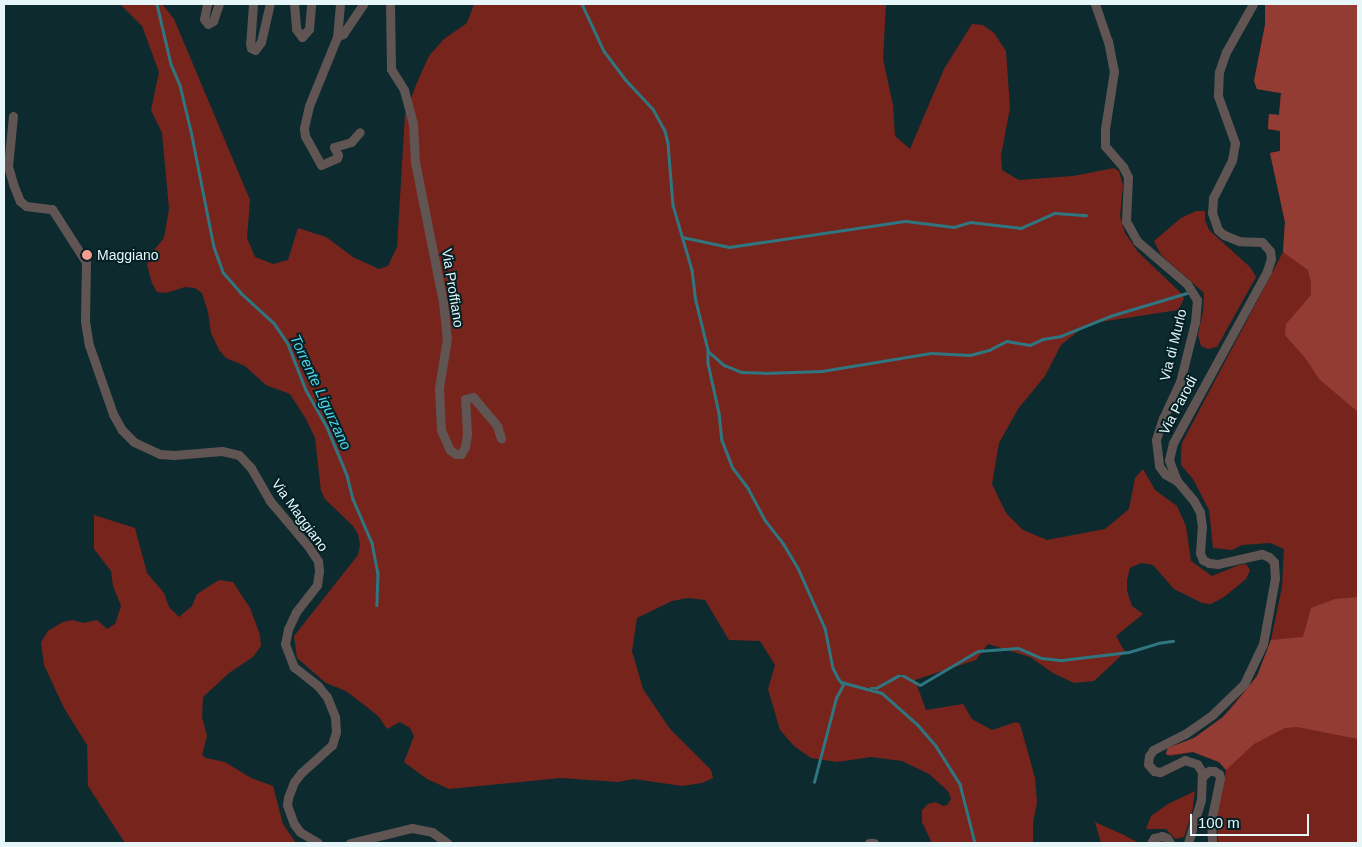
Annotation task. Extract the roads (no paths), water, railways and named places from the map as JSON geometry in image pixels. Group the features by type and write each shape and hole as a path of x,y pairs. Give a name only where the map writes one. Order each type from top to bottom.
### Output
{"street":[{"path":"207,4 204,20 208,24 213,21 219,4"},
{"path":"253,4 250,43 251,48 255,50 261,42 270,4"},
{"path":"294,4 296,29 302,38 309,29 312,4"},
{"path":"340,4 337,37 304,120 305,136 318,163 323,165 338,157 334,147 351,142 360,132"},
{"path":"337,37 343,34 363,4"},
{"name":"Via Proffiano","path":"390,4 391,69 404,90 413,124 416,162 443,302 447,338 439,388 441,430 450,450 456,454 461,454 466,447 468,434 465,398 473,397 497,426 501,438"},
{"name":"Via di Murlo","path":"1095,4 1108,41 1114,70 1105,129 1105,146 1123,167 1128,177 1126,221 1137,241 1187,284 1197,300 1195,322 1180,382 1163,418 1156,440 1159,466 1165,474 1177,481"},
{"name":"Via Parodi","path":"1203,776 1199,766 1189,760 1180,761 1160,772 1154,771 1148,764 1149,756 1153,750 1185,734 1212,715 1244,684 1256,661 1266,635 1275,572 1272,560 1262,554 1218,564 1203,560 1200,553 1202,527 1200,512 1194,501 1177,481 1169,460 1173,443 1262,279 1270,259 1270,251 1262,242 1239,241 1224,235 1218,230 1212,213 1213,198 1232,160 1234,143 1218,96 1219,72 1226,52 1253,4"},
{"name":"Via Maggiano","path":"13,116 8,166 14,184 20,201 26,206 52,209 86,262 85,321 89,345 113,414 122,430 144,449 160,454 174,456 222,451 239,455 251,468 270,501 308,546 318,561 320,571 317,585 296,612 288,629 285,644 294,667 318,686 327,697 335,716 336,732 332,745 301,773 294,782 287,805 294,824 300,832 318,843"},
{"path":"1188,843 1200,800 1203,776 1209,771 1214,771 1219,774 1220,778 1211,821 1212,843"},
{"path":"350,843 412,828 432,832 446,843"},
{"path":"1151,843 1154,838 1162,836 1170,843"},
{"path":"869,843 874,843"}],"waterway":[{"name":"Torrente Ligurzano","path":"157,4 171,64 180,85 214,247 223,272 241,293 274,323 288,344 306,390 327,427 347,475 353,499 372,543 378,573 377,605"},
{"path":"582,4 604,51 625,79 653,109 665,131 668,143 673,205 692,270 696,301 708,350 708,363 719,413 722,440 733,468 748,488 765,520 783,543 798,568 825,628 833,668 838,678 841,682 882,693 918,725 936,746 960,784 975,843"},
{"path":"682,237 729,247 906,221 954,227 970,222 1021,228 1055,213 1086,215"},
{"path":"709,352 724,365 741,372 765,373 822,371 931,353 970,355 989,350 1007,341 1030,345 1043,339 1061,336 1110,316 1190,292"},
{"path":"871,688 876,688 898,676 904,676 920,685 978,651 1018,648 1042,658 1062,660 1129,652 1158,643 1173,641"},
{"path":"814,782 836,698 844,683"}],"place":[{"name":"Maggiano","path":"87,255"}]}
